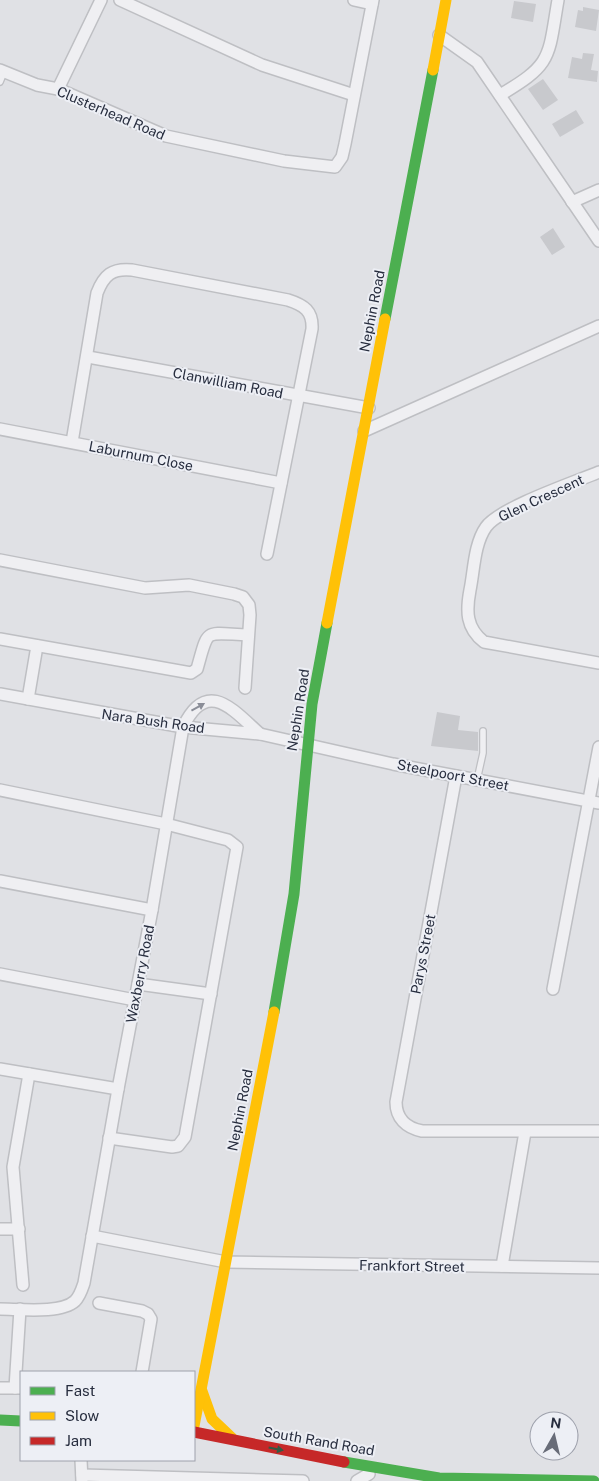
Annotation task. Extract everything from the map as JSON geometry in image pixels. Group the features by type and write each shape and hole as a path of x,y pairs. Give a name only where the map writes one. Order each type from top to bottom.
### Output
{"street":[{"path":"58,89 101,0"},
{"path":"120,0 262,65 354,95 373,2 354,0"},
{"name":"Nephin Road","path":"195,1419 288,932 294,894 307,745 314,694 446,0"},
{"path":"500,95 525,80 544,61 549,51 558,0"},
{"path":"439,35 477,62 541,160 599,241"},
{"name":"Clusterhead Road","path":"1,75 58,89 166,136 284,161 335,168 342,157 354,95"},
{"path":"572,202 599,190"},
{"path":"72,442 88,357 97,293 105,277 113,271 122,269 288,300 304,306 313,321 267,554"},
{"path":"364,431 599,326"},
{"name":"Clanwilliam Road","path":"88,357 368,408"},
{"name":"Laburnum Close","path":"0,429 281,483"},
{"name":"Glen Crescent","path":"599,472 508,512 486,527 480,539 466,610 472,629 484,642 599,663"},
{"path":"0,560 144,588 189,585 243,597 249,604 245,688"},
{"path":"0,639 191,673 197,669 204,639 208,635 215,633 248,635"},
{"path":"28,699 37,646"},
{"name":"Nara Bush Road","path":"0,694 183,727 260,734 307,745"},
{"name":"Waxberry Road","path":"20,1309 60,1308 75,1302 80,1294 152,910 183,727 191,710 202,703 213,702 235,709 260,734"},
{"name":"Steelpoort Street","path":"307,745 594,802"},
{"path":"553,989 594,802 599,747"},
{"name":"Parys Street","path":"456,776 396,1102 398,1114 409,1127 422,1131 525,1132"},
{"path":"0,790 166,824 228,840 236,848 183,1143 172,1147 109,1138"},
{"path":"0,881 152,910"},
{"path":"0,974 135,1000"},
{"path":"138,984 211,994"},
{"path":"0,1068 118,1089"},
{"path":"23,1285 13,1167 29,1074"},
{"path":"502,1266 525,1132 599,1131"},
{"path":"0,1229 19,1229"},
{"name":"Frankfort Street","path":"92,1236 226,1262 599,1268"},
{"path":"99,1303 142,1311 148,1314 151,1319 142,1371"},
{"path":"0,1309 20,1309 18,1388 0,1388"},
{"path":"199,1393 217,1427 242,1443"},
{"path":"0,1420 20,1421"},
{"path":"0,1428 20,1428"},
{"name":"South Rand Road","path":"195,1432 242,1443 439,1478"},
{"name":"South Rand Road","path":"195,1443 308,1465 421,1480 439,1478 594,1481"},
{"path":"82,1461 82,1478 303,1481"},
{"name":"South Rand Road","path":"357,1481 369,1474"}],"lane":[{"path":"477,780 483,753 483,731"}],"building":[{"path":"514,1 536,4 533,22 511,18"},
{"path":"583,7 599,10 596,31 575,27 578,10 583,11"},
{"path":"583,53 594,54 591,70 598,71 597,82 568,78 572,57 582,59"},
{"path":"543,79 558,100 543,110 528,89"},
{"path":"576,110 584,123 560,137 552,124"},
{"path":"553,228 565,247 552,255 540,237"},
{"path":"437,712 460,716 458,730 478,732 478,751 431,746"}],"traffic: fast":[{"path":"385,319 433,70"},
{"path":"274,1012 294,894 312,704 327,623"},
{"path":"0,1420 20,1421"},
{"path":"344,1462 439,1478 594,1481"}],"traffic: slow":[{"path":"433,70 446,0"},
{"path":"327,623 385,319"},
{"path":"195,1421 274,1012"},
{"path":"202,1391 212,1419 232,1438"}],"traffic: jam":[{"path":"195,1432 344,1462"}]}
